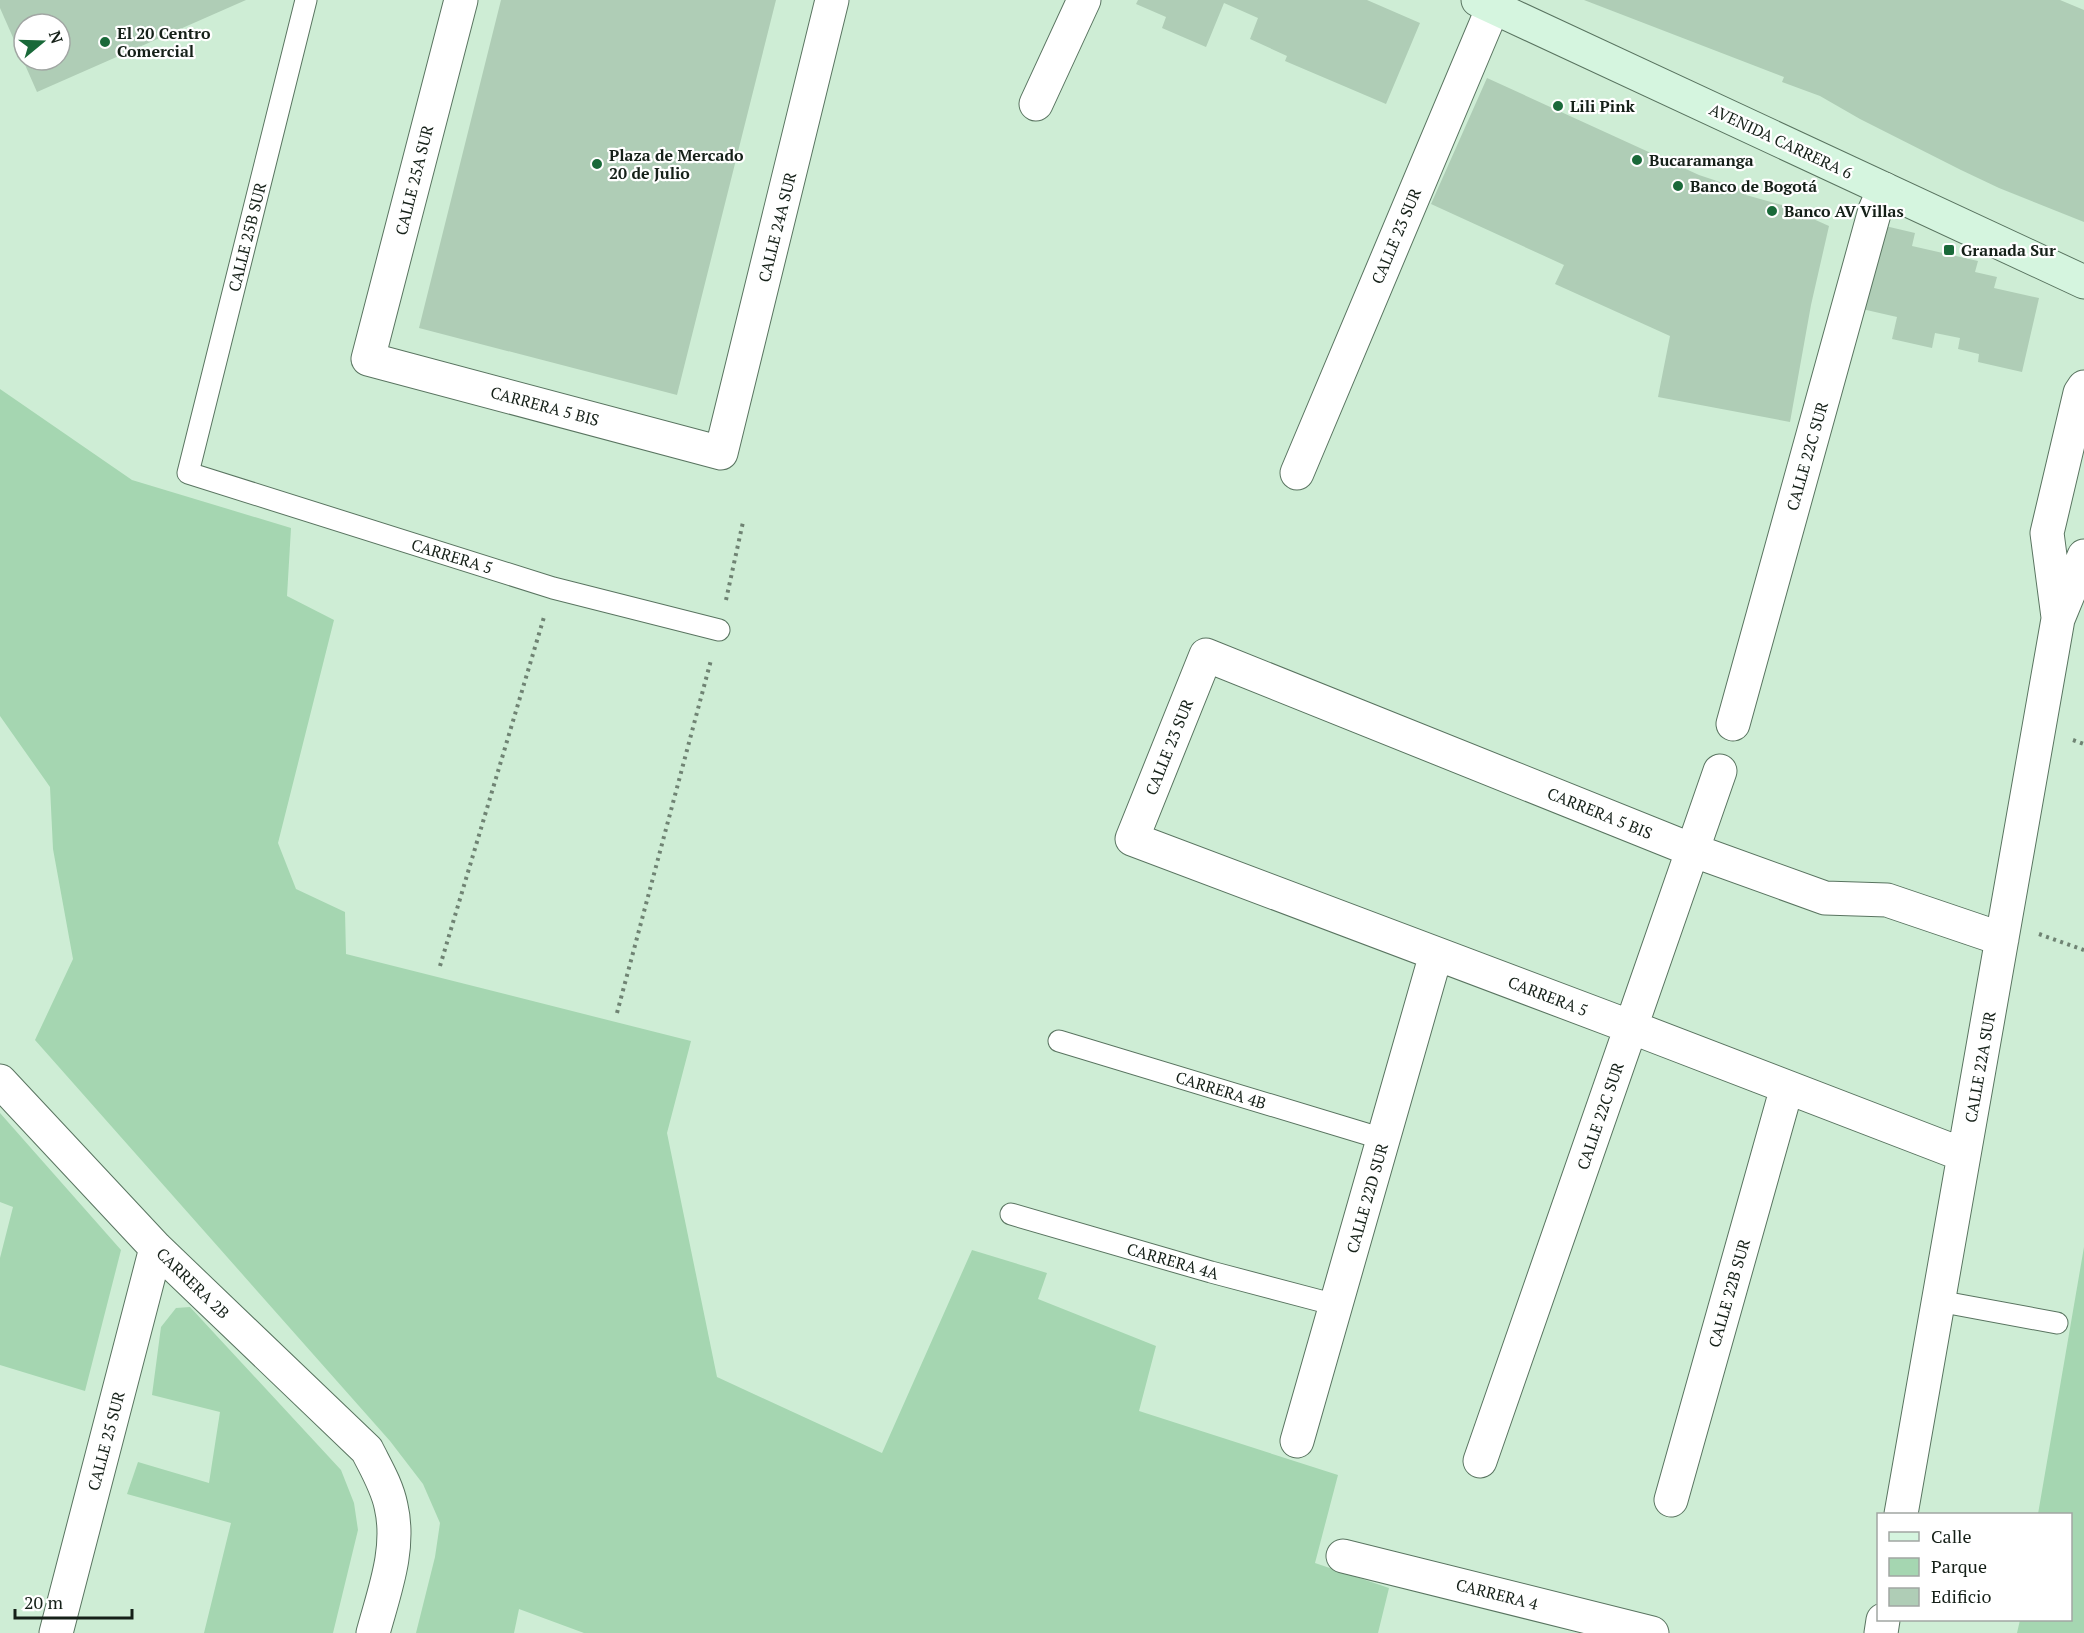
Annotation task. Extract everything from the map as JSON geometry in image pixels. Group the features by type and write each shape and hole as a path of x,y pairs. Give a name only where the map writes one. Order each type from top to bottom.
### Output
{"main road":[{"name":"AVENIDA CARRERA 6","path":"1489,2 2084,282"}],"street":[{"name":"CALLE 25A SUR","path":"368,359 461,0"},
{"name":"CALLE 24A SUR","path":"721,453 832,0"},
{"path":"1036,104 1084,0"},
{"name":"CALLE 23 SUR","path":"1297,473 1489,2"},
{"name":"CALLE 22C SUR","path":"1733,724 1875,210 1884,189"},
{"name":"CARRERA 5 BIS","path":"368,359 721,453"},
{"name":"CALLE 22A SUR","path":"2058,619 2047,533 2080,393 2084,387"},
{"name":"CALLE 22A SUR","path":"1901,1513 2058,619 2084,556"},
{"name":"CARRERA 5 BIS","path":"1206,655 1692,850 1825,898 1887,900 2003,931"},
{"name":"CALLE 23 SUR","path":"1132,839 1206,655"},
{"name":"CALLE 22C SUR","path":"1480,1461 1720,771"},
{"name":"CARRERA 5","path":"1132,839 1964,1155"},
{"name":"CALLE 22D SUR","path":"1298,1441 1436,954"},
{"name":"CARRERA 2B","path":"0,1081 156,1248 367,1450 384,1486 392,1514 394,1544 373,1633"},
{"name":"CALLE 22B SUR","path":"1671,1500 1787,1087"},
{"name":"CALLE 25 SUR","path":"56,1633 156,1248"},
{"name":"CARRERA 4","path":"1343,1556 1652,1633"}],"lane":[{"name":"CALLE 25B SUR","path":"188,473 306,0"},
{"name":"CARRERA 5","path":"188,473 553,588 719,630"},
{"name":"CARRERA 4B","path":"1059,1041 1383,1139"},
{"name":"CARRERA 4A","path":"1011,1214 1210,1272 1336,1305"},
{"path":"1938,1301 2057,1323"}],"path":[{"path":"617,1013 719,630 743,522"},
{"path":"440,966 553,588"},
{"path":"2003,931 2084,950"}],"green space":[{"path":"0,389 132,480 291,528 287,596 334,620 278,843 296,889 345,912 346,954 691,1041 667,1133 717,1377 882,1453 972,1250 1047,1273 1038,1299 1156,1346 1139,1411 1338,1475 1315,1563 1389,1588 1378,1633 584,1633 519,1609 514,1633 416,1633 435,1557 440,1523 423,1484 390,1441 35,1040 73,959 53,849 50,787 0,716"},
{"path":"0,1113 121,1250 85,1391 0,1365 0,1258 13,1207 0,1202"},
{"path":"2084,1247 2084,1633 2017,1633 2020,1621 2072,1621 2072,1513 2038,1513"},
{"path":"190,1307 341,1470 354,1503 358,1530 333,1633 204,1633 231,1523 127,1494 138,1462 209,1483 220,1412 152,1395 161,1327 176,1308"}],"building":[{"name":"El 20 Centro Comercial","path":"0,0 246,0 37,92 28,72 72,72 72,12 12,12 12,35 0,8"},
{"name":"Plaza de Mercado 20 de Julio","path":"501,0 776,0 677,395 419,328"},
{"path":"1138,0 1367,0 1420,23 1386,104 1285,61 1287,56 1250,39 1258,18 1224,3 1206,47 1162,28 1166,17 1136,4"},
{"path":"1584,0 2060,0 2084,10 2084,222 1961,170 1820,96 1782,82 1784,77"},
{"path":"1487,78 1699,175 1747,191 1746,195 1782,205 1829,226 1811,305 1790,422 1658,397 1670,336 1555,284 1564,265 1431,204"},
{"path":"1881,225 1915,233 1912,246 1978,261 1975,272 1997,277 1994,288 2039,298 2022,372 1978,362 1979,354 1958,349 1960,338 1935,333 1932,348 1892,339 1897,317 1862,309"}],"place":[{"name":"El 20 Centro Comercial","path":"105,42"},
{"name":"Lili Pink","path":"1558,106"},
{"name":"Bucaramanga","path":"1637,160"},
{"name":"Plaza de Mercado 20 de Julio","path":"597,164"},
{"name":"Banco de Bogotá","path":"1678,186"},
{"name":"Banco AV Villas","path":"1772,211"},
{"name":"Granada Sur","path":"1949,250"}]}
